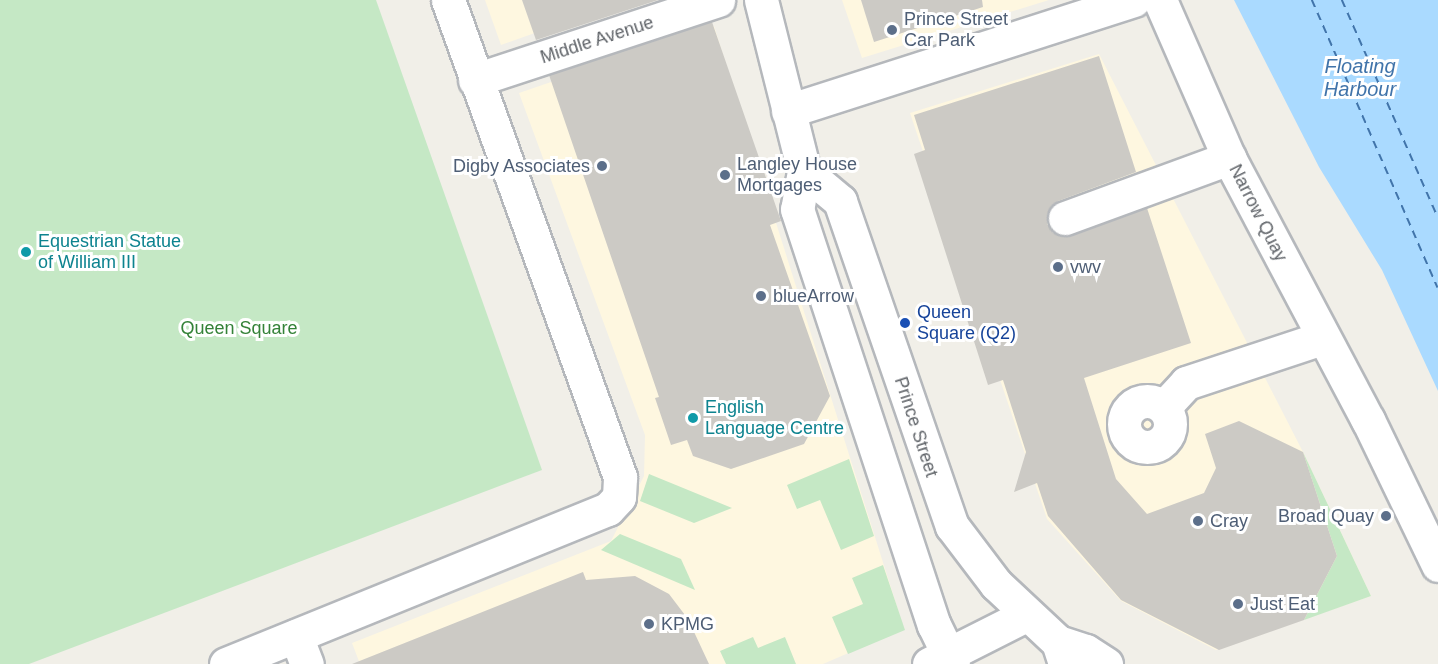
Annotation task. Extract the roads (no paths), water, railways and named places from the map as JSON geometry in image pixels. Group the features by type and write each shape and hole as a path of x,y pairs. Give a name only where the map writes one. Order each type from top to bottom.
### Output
{"street":[{"path":"226,664 302,650 608,509 619,496 620,477 448,0"},
{"name":"Middle Avenue","path":"475,80 718,0"},
{"path":"761,0 804,171 797,209 934,625 943,662 1026,615"},
{"path":"788,111 1134,0"},
{"name":"Narrow Quay","path":"1160,0 1229,158 1322,338 1368,420 1438,565"},
{"path":"1065,218 1229,158"},
{"name":"Prince Street","path":"804,171 840,201 952,526 996,584 1062,653"},
{"path":"1164,407 1186,383 1322,338"},
{"path":"1062,653 1086,651 1106,664"}],"water":[{"name":"Floating Harbour","path":"1234,0 1438,0 1438,391 1382,270 1319,167"}],"place":[{"name":"Prince Street Car Park","path":"892,30"},
{"name":"Digby Associates","path":"602,166"},
{"name":"Langley House Mortgages","path":"725,175"},
{"name":"Equestrian Statue of William III","path":"26,252"},
{"name":"vwv","path":"1058,267"},
{"name":"blueArrow","path":"761,296"},
{"name":"Queen Square (Q2)","path":"905,323"},
{"name":"English Language Centre","path":"693,418"},
{"name":"Broad Quay","path":"1386,516"},
{"name":"Cray","path":"1198,521"},
{"name":"Just Eat","path":"1238,604"},
{"name":"KPMG","path":"649,624"}],"park label":[{"name":"Queen Square","path":"239,328"}]}
